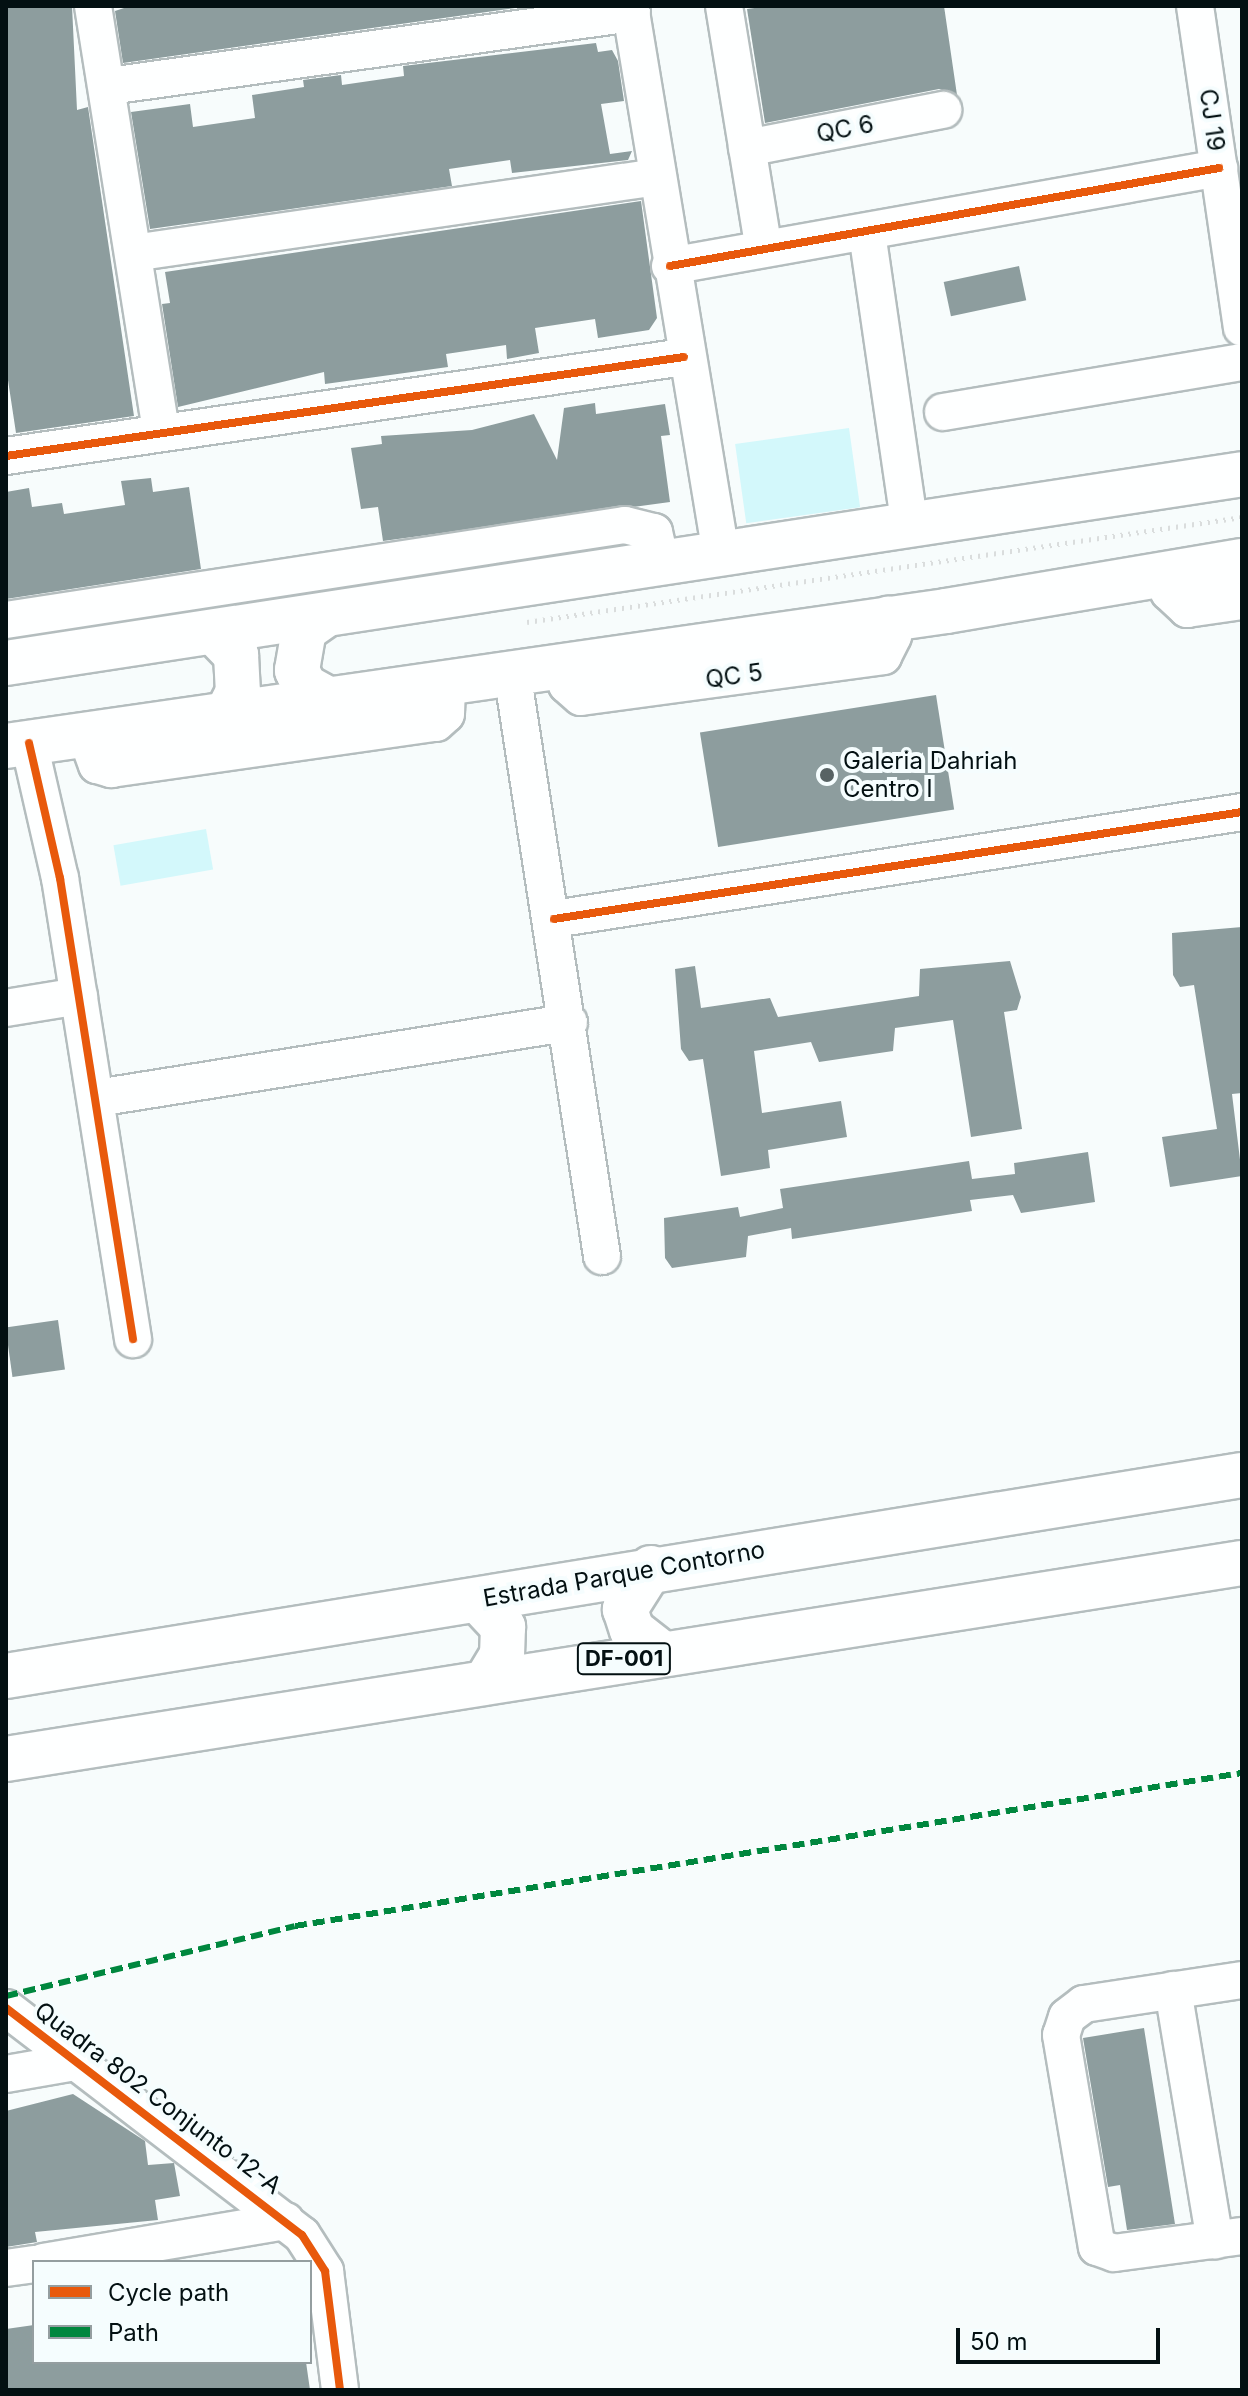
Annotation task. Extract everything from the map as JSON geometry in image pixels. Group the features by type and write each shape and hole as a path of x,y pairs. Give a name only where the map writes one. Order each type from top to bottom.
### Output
{"main road":[{"path":"6,663 721,554 916,545 1242,474"},
{"path":"18,745 888,615 946,611 1167,571 1242,561"},
{"path":"324,616 304,630 296,660 304,686 327,699"},
{"path":"214,632 236,655 238,692 228,712"},
{"name":"Estrada Parque Contorno","path":"6,1676 478,1600 651,1568 1242,1475"},
{"name":"DF-001","path":"6,1759 487,1680 1242,1563"},
{"path":"651,1568 625,1609 639,1640 661,1653"},
{"path":"478,1600 503,1627 502,1655 487,1680"}],"street":[{"path":"93,6 109,86 161,431"},
{"path":"724,6 764,249"},
{"name":"CJ 19","path":"1195,6 1219,168 1238,268 1242,328"},
{"path":"109,86 631,9 684,357 721,554"},
{"name":"QC 6","path":"747,148 943,110"},
{"path":"670,266 1219,168"},
{"path":"133,253 657,177"},
{"path":"867,233 916,545"},
{"path":"6,456 684,357"},
{"path":"943,412 1242,362"},
{"path":"6,620 625,525 654,532 661,563"},
{"path":"1167,571 1169,592 1187,609 1242,601"},
{"path":"512,672 554,919 602,1256"},
{"path":"86,735 97,765 111,769 436,723 446,714 447,679"},
{"path":"18,745 79,996 133,1339"},
{"path":"554,919 1242,812"},
{"path":"6,1008 79,996"},
{"path":"97,1098 569,1022"},
{"path":"1173,1990 1228,2238 1114,2253 1097,2247 1091,2231 1061,2035 1067,2017 1084,2004 1173,1990 1242,1980"},
{"name":"Quadra 802 Conjunto 12-A","path":"6,2008 81,2061 286,2221"},
{"path":"6,2074 81,2061"},
{"path":"286,2221 325,2271 340,2390"},
{"name":"Quadra 802 Conjunto 12-A","path":"55,2260 286,2221"},
{"path":"6,2268 32,2264"}],"path":[{"path":"510,624 916,545 1242,517"},
{"path":"916,545 946,611"}],"shaded area":[{"path":"849,428 860,507 746,523 735,444"},
{"path":"206,829 213,869 121,886 113,845"}],"building":[{"path":"6,6 72,6 77,110 88,107 134,416 16,433 6,367"},
{"path":"130,6 515,8 123,63 115,11"},
{"path":"769,6 944,6 957,95 939,89 765,123 747,9"},
{"path":"596,43 598,52 612,50 618,61 624,101 601,104 610,154 632,151 628,160 512,173 510,160 449,169 452,186 150,229 131,112 190,104 193,127 255,118 252,95 304,87 303,80 341,75 342,85 404,76 403,66"},
{"path":"641,201 657,318 649,330 598,338 595,319 535,328 539,353 507,359 506,345 446,354 448,367 325,384 324,372 178,407 162,304 170,303 165,272"},
{"path":"1019,266 1026,300 951,316 944,282"},
{"path":"595,403 596,414 665,404 670,435 661,436 670,502 383,541 378,507 361,509 351,448 382,444 381,436 472,430 534,414 557,460 564,408"},
{"path":"151,478 153,492 189,487 201,569 6,599 6,492 29,488 32,507 62,503 64,514 125,505 121,481"},
{"name":"Galeria Dahriah Centro I","path":"936,695 954,810 718,847 700,732"},
{"path":"1242,927 1242,1093 1232,1094 1242,1176 1170,1187 1162,1137 1217,1129 1194,985 1180,987 1173,975 1172,933"},
{"path":"1010,961 1021,997 1017,1010 1004,1012 1022,1129 971,1137 953,1020 895,1028 893,1051 819,1062 811,1042 754,1051 762,1113 841,1101 847,1137 768,1150 770,1168 721,1176 703,1059 689,1061 681,1049 675,969 695,966 701,1008 770,998 778,1017 919,996 920,969"},
{"path":"1088,1152 1095,1202 1021,1213 1013,1195 970,1200 972,1211 792,1239 791,1228 748,1236 746,1257 672,1268 665,1258 664,1218 738,1207 740,1217 783,1208 780,1189 969,1161 972,1179 1015,1174 1014,1163"},
{"path":"58,1320 65,1370 12,1377 6,1327"},
{"path":"1144,2028 1175,2224 1127,2230 1120,2185 1108,2187 1083,2038"},
{"path":"73,2094 145,2141 148,2165 174,2163 180,2196 155,2200 158,2220 35,2232 37,2242 6,2247 6,2111"},
{"path":"32,2325 32,2364 306,2364 310,2390 6,2390 6,2329"}],"marked path":[{"path":"6,1996 295,1926 1242,1773"}],"cycle path":[{"path":"670,266 1219,168"},
{"path":"6,456 684,357"},
{"path":"29,743 60,878 133,1339"},
{"path":"554,919 1242,812"},
{"path":"6,2008 302,2235 325,2271 340,2390"}],"place":[{"name":"Galeria Dahriah Centro I","path":"827,775"}]}
